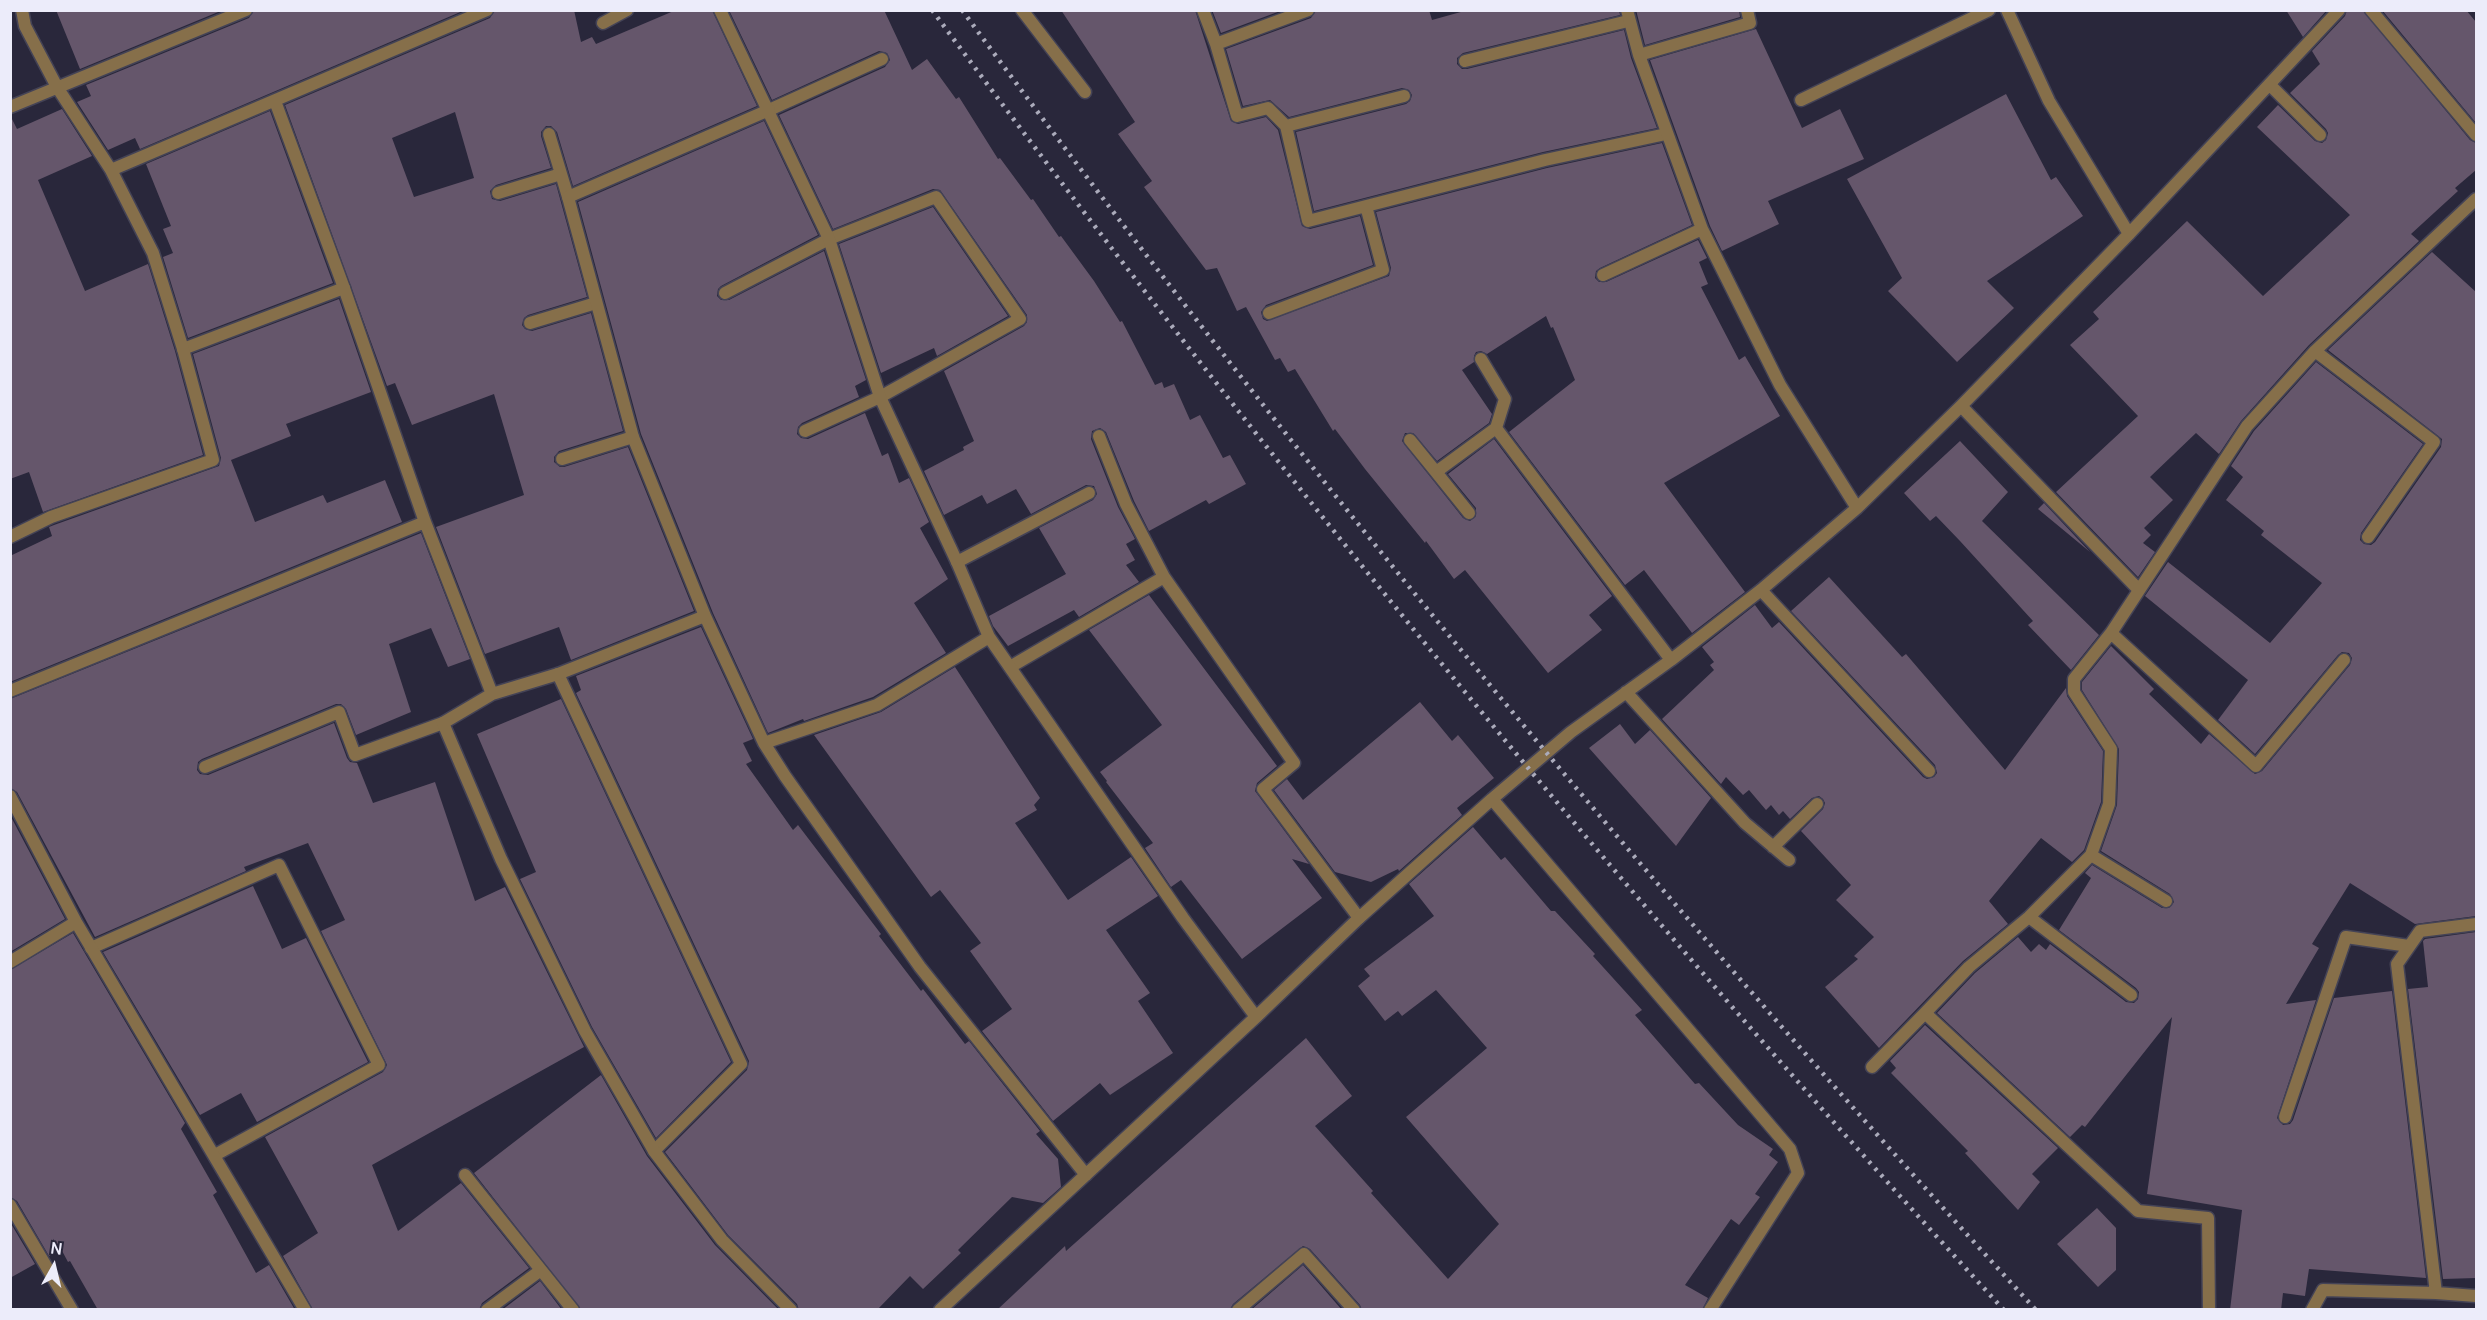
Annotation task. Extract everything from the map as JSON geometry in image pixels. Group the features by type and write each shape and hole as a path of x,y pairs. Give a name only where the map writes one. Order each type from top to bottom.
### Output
{"street":[{"path":"10,537 51,517 213,460 183,349 153,253 111,170 57,87 25,26 22,10"},
{"path":"10,107 246,10"},
{"path":"111,170 487,10"},
{"path":"603,22 627,10"},
{"path":"720,10 829,239 879,397 957,562 989,637 1183,918 1256,1017"},
{"path":"1022,10 1085,93"},
{"path":"1203,10 1216,44 1237,116 1268,108 1286,126 1308,221 1545,160 1666,134"},
{"path":"1216,44 1308,10"},
{"path":"1639,55 1750,23 1747,10"},
{"path":"1801,100 1989,10"},
{"path":"2007,10 2049,101 2129,234"},
{"path":"940,1310 1256,1017 1359,918 1492,799 1571,732 1671,660 1761,590 1857,508 1961,406 2129,234 2339,10"},
{"path":"2371,10 2476,135"},
{"path":"1465,61 1628,16 1666,134 1702,229 1780,385 1857,508"},
{"path":"568,197 882,59"},
{"path":"2270,85 2320,135"},
{"path":"1286,126 1404,96"},
{"path":"275,101 344,288 425,522 492,694"},
{"path":"549,134 633,437 705,616 764,743 921,967 1086,1175"},
{"path":"498,194 561,174"},
{"path":"725,293 829,239 936,197 1020,319 879,397 805,431"},
{"path":"1872,1067 1969,967 2029,917 2091,855 2109,804 2111,749 2074,692 2074,680 2111,633 2247,426 2315,351 2476,200"},
{"path":"1269,313 1383,270 1366,206"},
{"path":"1603,275 1702,229"},
{"path":"183,349 344,288"},
{"path":"530,323 596,303"},
{"path":"2315,351 2434,442 2368,537"},
{"path":"1436,472 1496,428 1505,399 1481,359"},
{"path":"1961,406 2139,590"},
{"path":"1496,428 1671,660"},
{"path":"1099,435 1126,504 1164,577 1294,764 1263,789 1359,918"},
{"path":"562,459 633,437"},
{"path":"1410,440 1469,513"},
{"path":"957,562 1089,493"},
{"path":"10,691 425,522"},
{"path":"1010,667 1164,577"},
{"path":"1761,590 1929,771"},
{"path":"205,767 339,712 355,755 443,723 492,694 558,674 705,616"},
{"path":"2111,633 2256,766 2344,660"},
{"path":"764,743 877,705 989,637"},
{"path":"558,674 741,1064 654,1151"},
{"path":"1626,692 1745,823 1789,860"},
{"path":"443,723 501,859 585,1031 654,1151 722,1240 791,1310"},
{"path":"1492,799 1790,1149 1798,1173 1710,1310"},
{"path":"12,801 76,922 305,1310"},
{"path":"1773,847 1817,804"},
{"path":"2091,855 2166,901"},
{"path":"91,948 279,865 379,1065 215,1155"},
{"path":"2029,917 2131,995"},
{"path":"10,962 76,922"},
{"path":"2436,1293 2397,964 2420,931 2476,924"},
{"path":"2285,1117 2346,937 2409,946"},
{"path":"1925,1013 2138,1211 2208,1218 2209,1310"},
{"path":"465,1175 573,1310"},
{"path":"10,1205 72,1310"},
{"path":"1238,1310 1304,1254 1354,1310"},
{"path":"487,1310 541,1270"},
{"path":"2312,1310 2323,1290 2476,1296"}],"building":[{"path":"56,10 223,10 80,69"},
{"path":"254,10 465,10 140,149 135,138 108,150 77,102 91,96 86,85 249,18"},
{"path":"495,10 574,10 581,42 592,37 596,44 676,10 712,10 757,106 573,186 557,132 551,126 546,126 541,136 551,168 496,185 490,191 492,199 500,201 556,184 587,297 528,315 524,318 522,325 525,329 532,331 591,313 623,431 559,451 554,457 554,462 564,467 628,447 694,611 571,660 559,627 485,654 436,527 524,495 494,394 412,425 395,383 387,386 285,105 490,18","holes":["455,112 474,178 414,197 392,138"]},
{"path":"729,10 884,10 912,70 927,59 956,99 959,97 998,159 1000,158 1031,200 1033,199 1059,237 1061,236 1094,281 1120,322 1122,321 1155,385 1162,382 1164,388 1174,384 1190,420 1200,415 1223,458 1230,455 1246,484 1209,504 1206,500 1149,531 1134,501 1106,432 1100,428 1092,431 1091,439 1118,507 1135,539 1126,544 1135,560 1126,565 1139,582 1079,617 1074,610 1008,646 993,626 989,616 1066,574 1039,528 1093,500 1097,494 1094,486 1086,485 1031,514 1016,489 987,504 982,495 944,515 924,471 964,450 963,447 974,441 944,371 1024,326 1027,322 1027,315 940,190 933,189 833,229 779,115 885,67 890,60 887,53 879,51 772,100"},
{"path":"1061,10 1195,10 1231,121 1238,124 1266,117 1278,130 1302,226 1310,229 1360,216 1373,265 1266,305 1261,312 1263,319 1267,321 1389,276 1391,268 1376,212 1547,168 1662,143 1692,225 1600,268 1596,271 1595,278 1599,282 1606,282 1698,240 1707,258 1699,262 1708,284 1701,287 1739,360 1745,356 1780,416 1664,483 1745,592 1692,633 1644,570 1625,585 1509,432 1575,380 1553,327 1551,328 1546,316 1487,354 1481,351 1476,352 1474,362 1462,370 1492,414 1489,423 1437,461 1413,433 1405,433 1402,441 1463,518 1470,521 1476,516 1476,508 1448,474 1494,439 1612,596 1589,615 1602,630 1548,673 1465,570 1454,579 1335,429 1333,431 1295,369 1288,372 1280,358 1275,360 1246,307 1237,311 1217,268 1206,270 1144,187 1152,181 1118,134 1135,122"},
{"path":"1212,10 1283,10 1221,33"},
{"path":"1316,10 1429,10 1432,20 1468,10 1619,10 1620,15 1463,53 1457,58 1457,64 1462,69 1467,69 1624,30 1631,58 1657,128 1543,152 1314,211 1296,132 1406,104 1412,95 1409,90 1402,88 1289,117 1270,100 1243,106 1226,49 1311,18"},
{"path":"1636,10 1739,10 1740,17 1645,45"},
{"path":"2286,10 2327,10 2303,37"},
{"path":"2347,10 2363,10 2470,140 2476,143 2476,170 2455,188 2458,191 2411,234 2419,241 2309,345 2241,421 2219,454 2196,433 2150,477 2173,500 2144,528 2151,535 2143,543 2155,552 2138,577 2056,492 2138,416 2070,345 2099,319 2093,312 2187,221 2263,296 2350,215 2257,127 2278,105 2315,141 2322,143 2326,140 2328,133 2326,129 2290,93 2320,64 2312,51 2345,16"},
{"path":"2382,10 2466,10 2476,22 2476,123"},
{"path":"1756,29 1802,128 1840,109 1864,159 1768,201 1779,224 1722,251 1710,226 1650,60"},
{"path":"2006,94 2051,180 2056,177 2083,216 1987,281 2014,308 1957,362 1888,291 1902,278 1847,179"},
{"path":"62,109 92,156 38,180 85,291 148,264 175,351 203,455 43,512 29,472 10,479 10,115 17,129"},
{"path":"270,111 333,283 188,338 163,257 173,253 163,229 171,226 146,164"},
{"path":"764,121 818,235 721,286 717,296 721,300 729,300 824,251 866,380 855,386 859,397 802,423 798,427 797,434 801,438 808,439 865,413 882,456 888,453 899,483 909,478 929,522 920,528 948,579 914,603 946,653 873,697 804,721 803,719 768,733 713,613 641,434 578,202"},
{"path":"933,207 1008,316 937,356 934,348 881,373 839,244"},
{"path":"2432,252 2476,292 2476,916 2415,924 2350,883 2312,944 2319,948 2286,1004 2316,1000 2277,1118 2283,1125 2290,1124 2293,1120 2334,998 2392,991 2426,1278 2309,1269 2305,1296 2283,1293 2281,1310 2230,1310 2242,1210 2147,1194 2172,1017 2085,1127 2082,1125 2070,1137 1937,1013 1975,973 2018,937 2031,952 2039,944 2046,950 2050,944 2126,1002 2134,1003 2138,999 2139,992 2136,988 2059,930 2091,878 2085,873 2092,865 2162,908 2169,908 2174,902 2170,894 2101,851 2117,805 2119,749 2082,690 2082,682 2111,646 2154,689 2149,694 2201,744 2209,734 2255,774 2262,771 2350,665 2352,658 2349,653 2342,652 2338,655 2255,754 2218,720 2248,680 2145,596 2168,562 2270,643 2322,583 2261,535 2264,531 2226,500 2243,477 2231,466 2254,431 2316,362 2423,444 2361,533 2360,540 2364,544 2371,545 2375,542 2441,447 2442,439 2328,350"},
{"path":"339,299 371,392 286,424 291,436 231,460 255,522 323,495 327,503 385,480 402,522 10,682 10,556 52,536 49,527 219,466 221,458 193,354"},
{"path":"1960,441 2008,492 1982,521 2099,635 2071,670 2028,625 2033,621 1960,541 1936,516 1930,521 1904,493"},
{"path":"2044,503 2090,552 2038,509"},
{"path":"421,533 470,659 448,667 431,628 389,644 411,712 356,735 346,709 341,704 336,704 202,759 198,762 197,770 200,774 208,775 334,723 347,758 350,762 357,763 373,803 435,782 475,901 505,887 584,1047 372,1165 398,1231 461,1183 529,1268 482,1303 479,1310 313,1310 283,1256 318,1233 265,1137 383,1072 387,1065 321,931 345,920 308,843 244,867 246,871 95,937 17,792 10,788 10,699"},
{"path":"1829,577 1902,657 1906,654 2005,770 2066,688 2067,696 2103,751 2101,802 2084,850 2072,862 2041,838 1989,901 2008,924 1963,961 1879,1048 1825,987 1858,959 1854,956 1874,937 1836,900 1851,885 1801,831 1823,809 1825,803 1823,799 1819,796 1812,798 1790,819 1783,811 1779,815 1771,805 1766,810 1749,790 1743,795 1726,777 1721,784 1662,719 1714,670 1710,665 1714,662 1702,647 1755,605 1772,628 1779,622 1923,777 1927,779 1934,777 1937,773 1935,765 1791,611"},
{"path":"1149,595 1277,766 1257,783 1255,791 1309,864 1292,859 1322,898 1242,959 1181,880 1171,887 1145,848 1153,843 1100,772 1162,725 1089,630"},
{"path":"701,627 753,739 743,743 752,761 746,764 793,830 798,825 921,991 923,989 965,1044 969,1041 1040,1131 1036,1134 1058,1159 1061,1187 1043,1203 1012,1197 958,1250 961,1253 923,1289 910,1276 877,1310 799,1310 797,1304 728,1235 665,1152 747,1070 749,1061 576,693 581,690 576,676"},
{"path":"955,667 1040,798 1034,805 1037,810 1015,823 1068,900 1131,857 1158,896 1106,930 1150,993 1138,1001 1173,1053 1110,1095 1100,1083 1053,1121 982,1031 1012,1009 970,951 981,943 940,890 931,897 814,735 881,712"},
{"path":"561,699 731,1062 656,1138 592,1027 520,879 536,872 477,734"},
{"path":"1420,702 1452,741 1458,735 1494,778 1457,808 1462,815 1399,871 1398,869 1371,882 1335,872 1274,790 1287,779 1303,800"},
{"path":"1620,724 1635,744 1650,730 1711,798 1676,846 1589,748"},
{"path":"10,815 65,919 10,952"},
{"path":"1473,827 1501,860 1505,857 1551,911 1555,911 1595,954 1593,956 1642,1010 1635,1015 1695,1084 1699,1083 1738,1125 1773,1149 1769,1155 1778,1162 1755,1194 1760,1197 1739,1225 1731,1219 1685,1285 1708,1298 1702,1310 1362,1310 1310,1249 1303,1246 1233,1304 1230,1310 997,1310 1065,1246 1066,1251 1306,1038 1352,1096 1315,1126 1448,1279 1499,1224 1406,1117 1487,1048 1436,990 1402,1016 1398,1011 1385,1021 1358,986 1370,976 1364,969 1434,916 1409,884"},
{"path":"253,886 282,949 306,938 368,1062 257,1122 241,1093 200,1115 103,952"},
{"path":"2476,932 2476,1278 2443,1279 2408,989 2428,987 2423,941 2425,939"},
{"path":"73,933 185,1123 181,1129 217,1192 213,1195 256,1273 269,1265 295,1310 98,1310 61,1249 49,1256 17,1201 10,1197 10,970"},
{"path":"1925,1025 2058,1148 2032,1174 2040,1182 2018,1210 1965,1153 1968,1151 1891,1073 1896,1068 1890,1061"},
{"path":"601,1075 647,1156 715,1245 779,1310 581,1310 474,1173"},
{"path":"2097,1208 2116,1228 2116,1270 2098,1287 2057,1244"},
{"path":"10,1222 35,1264 10,1278"},
{"path":"1303,1265 1342,1310 1251,1310"},
{"path":"540,1281 562,1310 502,1310"}],"railway":[{"path":"932,10 1187,345 1450,674 1723,996 2004,1310"},
{"path":"962,10 1217,346 1481,675 1755,996 2036,1310"}]}
